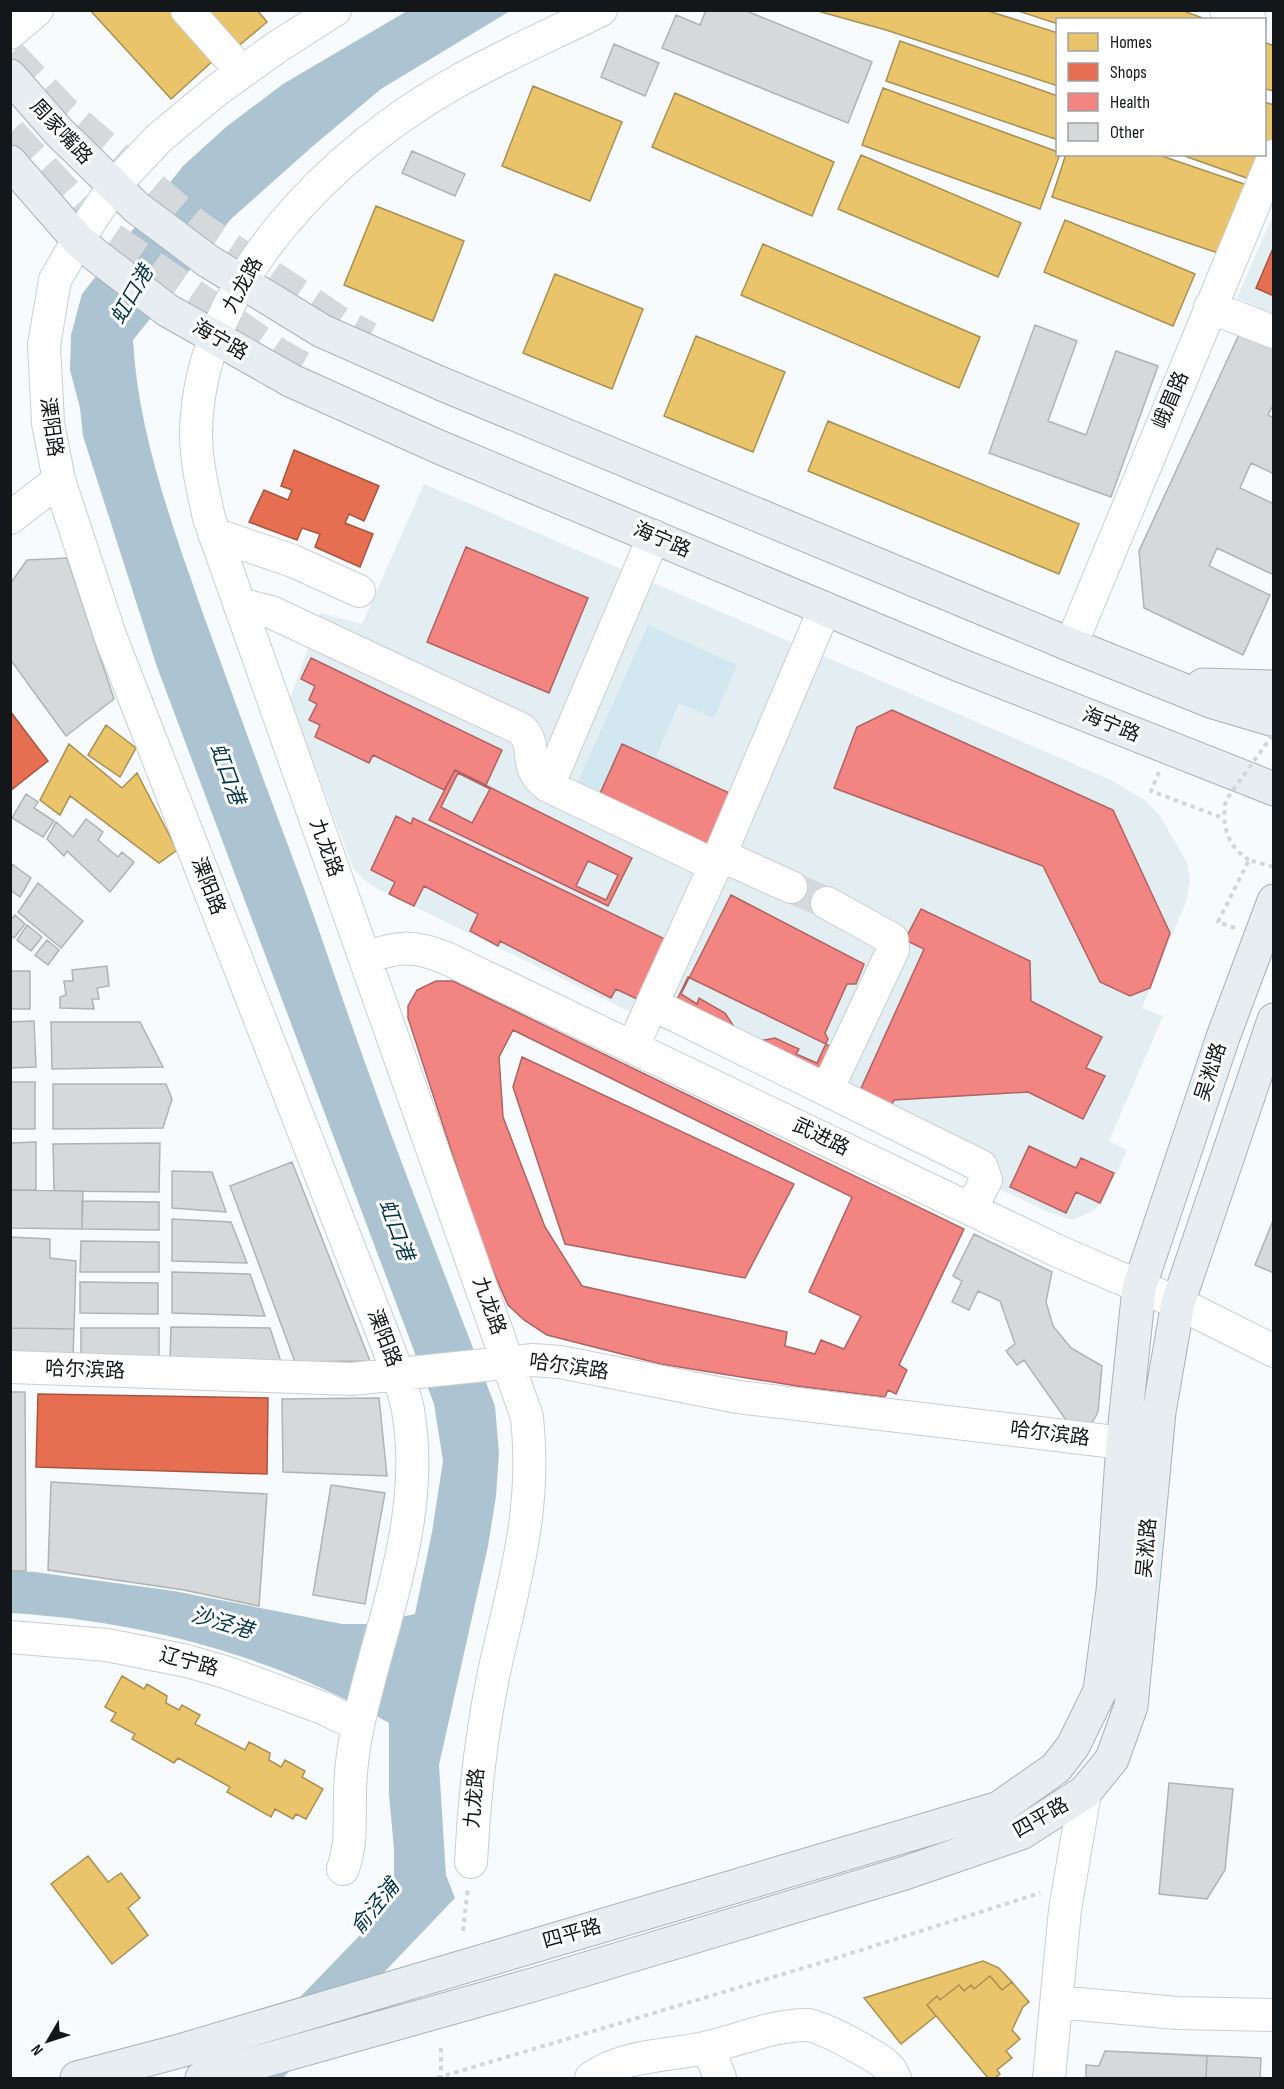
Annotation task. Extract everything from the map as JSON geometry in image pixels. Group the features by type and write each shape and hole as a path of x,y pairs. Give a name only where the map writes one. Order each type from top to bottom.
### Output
{"main road":[{"name":"周家嘴路","path":"10,76 59,132 125,197"},
{"path":"10,162 85,247"},
{"path":"125,197 208,261 322,331 442,384 1071,645 1213,702 1274,720"},
{"name":"海宁路","path":"85,247 167,310 292,381 825,608 1274,789"},
{"path":"1153,678 1252,689 1274,687"},
{"name":"吴淞路","path":"1056,1768 1077,1738 1100,1691 1113,1591 1139,1288 1258,937 1274,902"},
{"name":"吴淞路","path":"1085,1792 1112,1759 1131,1706 1159,1412 1178,1304 1274,1020"},
{"name":"四平路","path":"77,2079 999,1808 1056,1768"},
{"name":"四平路","path":"211,2076 537,1984 905,1873 1021,1833 1085,1792"}],"street":[{"path":"10,33 37,10"},
{"path":"188,10 242,72"},
{"name":"溧阳路","path":"335,10 242,72 159,138 125,197 55,280 44,345 48,423 59,480 116,649 407,1374 411,1456 410,1506 402,1559 361,1717 351,1776 352,1831 343,1869"},
{"name":"九龙路","path":"471,1862 474,1793 480,1745 512,1604 530,1501 531,1463 527,1417 496,1362 365,958 214,534 199,473 196,442 200,395 214,338 269,239 291,212 317,185 396,121 458,81 601,10"},
{"path":"1226,10 1245,18"},
{"name":"峨眉路","path":"1071,645 1274,156"},
{"path":"1210,308 1274,332"},
{"path":"10,518 59,480"},
{"path":"214,534 293,561 359,591"},
{"path":"548,786 654,536"},
{"path":"239,603 271,612 521,729 529,742 534,772 548,786 718,860 791,887"},
{"path":"633,1046 718,860 825,608"},
{"path":"827,903 892,939 893,950 827,1090"},
{"name":"武进路","path":"365,958 388,949 408,948 432,953 633,1046 971,1209 1178,1304 1274,1351"},
{"path":"652,1004 981,1166 986,1180 971,1209"},
{"name":"哈尔滨路","path":"10,1368 352,1378 407,1374 496,1362 560,1362 770,1401 1124,1443"},
{"name":"辽宁路","path":"10,1636 107,1645 187,1660 323,1708 361,1717"},
{"name":"吴淞路","path":"1049,2079 1069,1884 1085,1792"},
{"path":"1057,2002 1177,2013 1274,2015"},
{"path":"591,2079 609,2066 708,2047 765,2030 809,2025 839,2037 888,2067 895,2079"},
{"path":"708,2047 720,2079"}],"path":[{"path":"1274,734 1226,800 1223,818 1226,834 1236,850 1249,860 1274,867"},
{"path":"1168,748 1151,791 1223,818"},
{"path":"1249,860 1218,922 1258,937"},
{"path":"463,1931 471,1862"},
{"path":"441,2048 439,2078 830,1960 1069,1884"}],"shaded area":[{"path":"1273,215 1273,314 1237,298"},
{"path":"424,484 1109,779 1145,800 1161,817 1187,863 1190,879 1187,899 1142,1008 1163,1016 1109,1141 1127,1150 1104,1200 1093,1211 1072,1220 1048,1212 743,1067 374,887 363,879 353,868 290,699 320,613 362,624"},
{"path":"648,625 737,665 714,718 679,703 656,756 681,767 653,831 572,795"}],"water":[{"path":"407,11 510,11 381,89 313,146 231,219 133,340 136,374 149,443 178,543 390,1132 495,1406 499,1453 496,1496 488,1546 439,1765 446,1875 455,1898 283,2078 222,2078 362,1933 380,1912 394,1887 394,1849 389,1795 389,1723 345,1699 300,1679 206,1646 109,1624 11,1613 10,1571 35,1572 174,1591 342,1624 366,1624 415,1614 432,1532 443,1461 434,1404 157,667 83,436 80,408 70,370 71,335 82,294 183,166 226,127 283,84"}],"building: Homes":[{"path":"90,10 170,10 215,59 171,99"},
{"path":"202,10 257,10 267,22 236,48"},
{"path":"814,10 985,10 1056,32 1056,85 886,30"},
{"path":"1015,10 1181,10 1203,18 1056,18 1056,23"},
{"path":"900,41 1056,95 1056,139 886,81"},
{"path":"1266,43 1274,46 1274,91 1266,89"},
{"path":"533,86 622,122 590,201 502,166"},
{"path":"883,88 1056,151 1056,156 1059,156 1040,209 862,145"},
{"path":"675,93 834,162 812,216 652,147"},
{"path":"1266,103 1274,105 1274,139 1258,182 1185,156 1266,156"},
{"path":"861,155 1021,223 998,277 838,209"},
{"path":"1065,156 1162,156 1247,185 1224,255 1052,197"},
{"path":"376,206 464,241 433,321 344,285"},
{"path":"1065,220 1195,274 1173,326 1044,272"},
{"path":"763,244 980,337 959,388 741,295"},
{"path":"555,274 643,309 612,389 523,353"},
{"path":"696,336 785,372 753,452 664,416"},
{"path":"828,421 1079,524 1059,574 808,471"},
{"path":"106,725 136,748 120,777 88,755"},
{"path":"69,744 122,788 137,773 177,850 159,863 70,796 60,815 40,800"},
{"path":"122,1676 144,1689 147,1684 167,1696 166,1703 179,1710 182,1705 200,1715 195,1724 245,1750 249,1742 270,1753 269,1760 281,1767 285,1760 305,1771 302,1777 323,1789 306,1819 296,1814 293,1819 275,1809 271,1817 227,1792 230,1787 178,1758 174,1763 132,1739 135,1734 111,1721 116,1713 105,1707"},
{"path":"88,1856 108,1882 121,1873 140,1898 128,1908 148,1935 112,1964 51,1884"},
{"path":"983,1961 999,1968 1012,1982 1002,1990 990,1976 974,1989 971,1985 964,1991 959,1985 940,2000 937,1996 927,2005 936,2016 901,2044 864,1998"},
{"path":"990,1976 1002,1990 1012,1982 1029,2002 1023,2007 1012,2030 1020,2039 1006,2051 1012,2058 997,2070 1000,2074 995,2078 988,2078 927,2005 937,1996 940,2000 959,1985 964,1991 971,1985 974,1989"}],"building: Shops":[{"path":"1274,246 1274,296 1256,288"},
{"path":"294,450 379,486 364,521 349,514 345,523 373,534 360,567 315,547 320,534 302,528 297,540 249,522 264,490 288,500 292,490 281,486"},
{"path":"10,711 48,761 10,791"},
{"path":"38,1394 268,1398 267,1474 36,1467"}],"building: Health":[{"path":"466,547 588,598 549,693 427,642"},
{"path":"311,658 502,750 486,785 455,770 444,790 373,755 369,763 315,737 320,725 309,720 317,704 309,700 315,686 301,679"},
{"path":"892,710 1113,810 1170,933 1150,988 1130,996 1100,982 1043,866 834,788 857,727"},
{"path":"622,744 758,806 730,867 595,805"},
{"path":"455,770 632,858 608,906 429,820"},
{"path":"458,773 490,789 472,823 441,807"},
{"path":"396,816 411,824 413,818 667,940 639,1000 616,989 611,998 500,941 498,946 470,931 478,914 424,886 414,906 389,894 395,882 371,870"},
{"path":"588,861 618,875 606,900 576,886"},
{"path":"731,895 864,964 856,984 847,984 825,1033 828,1039 817,1063 796,1054 799,1049 775,1038 759,1041 738,1033 725,1013 699,998 697,1004 681,994"},
{"path":"921,909 1030,961 1031,1001 1102,1037 1086,1068 1105,1076 1083,1119 1028,1092 894,1100 889,1112 858,1095 924,949 905,940"},
{"path":"688,977 830,1046 815,1077 673,1008"},
{"path":"436,981 453,981 964,1229 899,1365 907,1370 896,1394 888,1390 885,1397 797,1386 661,1364 547,1335 524,1320 508,1305 483,1248 408,1018 408,1006 417,990","holes":["513,1030 852,1197 809,1292 861,1316 844,1349 821,1340 815,1354 785,1346 787,1332 582,1286 545,1227 503,1117 499,1057"]},
{"path":"522,1057 794,1184 745,1278 565,1244 513,1087"},
{"path":"1029,1146 1076,1168 1081,1158 1114,1173 1100,1203 1076,1192 1066,1213 1010,1187"}],"building: Other":[{"path":"706,10 744,10 872,62 848,123 662,48 676,15 700,25"},
{"path":"614,44 659,63 645,96 601,77"},
{"path":"412,151 465,174 455,196 402,173"},
{"path":"1035,325 1077,341 1048,421 1086,435 1116,351 1158,366 1111,497 989,453"},
{"path":"1242,328 1274,343 1274,403 1268,415 1274,418 1274,474 1251,463 1240,488 1274,504 1274,575 1217,548 1209,566 1270,595 1243,655 1144,608 1139,551"},
{"path":"67,558 114,699 66,736 10,659 10,584 27,560"},
{"path":"26,794 38,802 34,808 54,821 43,837 12,818"},
{"path":"86,819 103,832 98,840 118,857 122,852 134,862 110,892 67,851 64,856 47,839 56,822 73,837"},
{"path":"12,864 31,878 20,897 10,890"},
{"path":"38,883 83,921 61,948 18,912"},
{"path":"15,915 25,924 14,938 10,935 10,921"},
{"path":"27,925 42,937 31,951 17,940"},
{"path":"47,940 59,950 48,965 35,955"},
{"path":"107,966 109,986 97,988 99,999 92,999 94,1009 60,1008 60,997 66,995 64,981 73,981 72,970"},
{"path":"10,971 30,971 30,1009 10,1009"},
{"path":"34,1021 36,1067 10,1068 10,1022"},
{"path":"51,1022 140,1022 163,1067 52,1069"},
{"path":"10,1082 35,1082 35,1129 10,1129"},
{"path":"53,1084 166,1084 172,1099 163,1128 53,1129"},
{"path":"36,1142 36,1190 10,1190 10,1143"},
{"path":"160,1143 159,1192 54,1191 53,1144"},
{"path":"292,1162 370,1361 295,1362 230,1186"},
{"path":"172,1171 212,1172 226,1212 172,1208"},
{"path":"10,1190 83,1191 82,1229 10,1228"},
{"path":"82,1201 159,1202 159,1230 82,1229"},
{"path":"1274,1218 1274,1273 1255,1265"},
{"path":"172,1219 231,1222 247,1263 172,1261"},
{"path":"974,1234 1052,1272 1046,1302 1053,1326 1071,1348 1102,1366 1098,1412 1088,1430 1071,1427 1024,1360 1017,1365 1006,1351 1015,1344 1000,1301 978,1291 969,1310 952,1302 962,1281 953,1276"},
{"path":"10,1237 50,1239 50,1258 76,1261 74,1329 10,1328"},
{"path":"81,1241 159,1242 159,1272 80,1272"},
{"path":"172,1272 250,1274 265,1316 172,1313"},
{"path":"80,1282 158,1283 158,1314 80,1313"},
{"path":"171,1327 270,1328 281,1362 170,1359"},
{"path":"10,1328 74,1329 73,1357 10,1355"},
{"path":"81,1328 159,1328 159,1359 81,1358"},
{"path":"10,1392 25,1392 26,1571 10,1571"},
{"path":"379,1398 387,1476 283,1472 282,1399"},
{"path":"51,1482 267,1494 259,1606 184,1590 48,1570"},
{"path":"331,1485 385,1493 365,1604 313,1595"},
{"path":"1169,1783 1233,1789 1225,1870 1207,1899 1159,1894"},
{"path":"1105,2051 1207,2056 1206,2078 1086,2078 1086,2065 1099,2066"},
{"path":"1105,2051 1261,2058 1260,2078 1086,2078 1086,2065 1099,2066"}],"tunnel":[{"path":"10,55 65,113 196,226 340,323 369,338"},
{"path":"10,133 102,232 279,355 312,373"},
{"path":"791,887 827,903"}],"water label":[{"name":"虹口港","path":"132,295"},
{"name":"虹口港","path":"227,774"},
{"name":"虹口港","path":"396,1230"},
{"name":"沙泾港","path":"222,1623"},
{"name":"俞泾浦","path":"375,1907"}]}
